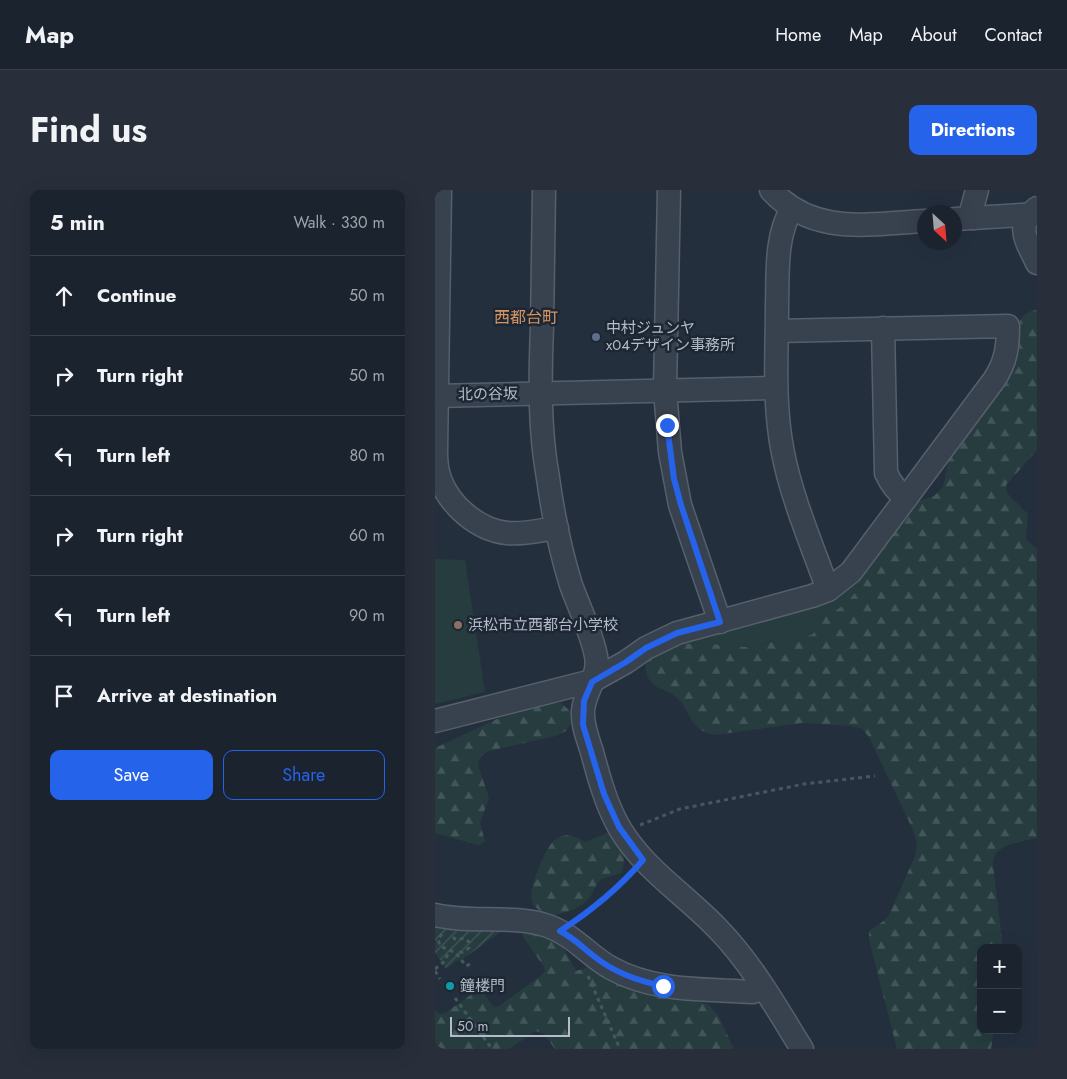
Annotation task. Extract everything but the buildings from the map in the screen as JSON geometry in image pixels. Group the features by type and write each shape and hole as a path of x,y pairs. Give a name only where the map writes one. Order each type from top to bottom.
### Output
{"street":[{"path":"439,190 436,396 437,466 440,480 455,504 475,522 495,531 517,534 557,528"},
{"path":"544,190 540,393 545,458 557,528 569,575 596,654 597,664 584,701 583,725 604,794 629,843 643,860 718,930 742,958 801,1049"},
{"path":"669,190 665,390 670,452 678,496 720,622"},
{"path":"771,190 803,215 834,224 917,221"},
{"path":"964,219 972,208 977,190"},
{"path":"792,208 787,216 779,250 776,388 780,436 790,484 828,590"},
{"path":"964,219 1034,212"},
{"path":"1034,212 1025,222 1024,230 1025,238 1037,263"},
{"path":"435,720 592,682 677,633 828,590 851,572 1001,370 1008,347 1007,326 777,331"},
{"path":"883,328 886,473 893,487 906,498"},
{"name":"北の谷坂","path":"436,396 776,388"},
{"path":"444,927 459,919 533,922 560,931 580,943 610,967 645,983 753,992 763,988"}],"path":[{"path":"637,826 679,809 804,784 875,776"},
{"path":"560,931 617,888 643,860"},
{"path":"456,953 467,950 469,942 464,938 456,940 444,927 438,943 440,946 456,953 466,966 470,964"},
{"path":"441,979 435,970 445,961 449,950"},
{"path":"586,974 620,1049"},
{"path":"455,998 492,1049"}],"green space":[{"path":"1037,310 1037,450 1006,485 1007,493 1028,514 1026,539 1037,549 1037,838 1007,846 1001,849 993,859 1003,944 977,944 977,1034 993,1034 991,1049 897,1049 869,940 869,931 889,915 915,856 917,842 869,737 862,729 852,726 802,723 715,735 706,733 694,724 678,699 652,683 646,672 645,665 652,657 681,644 746,647 814,633 815,621 845,604 854,594 861,582 865,568 916,502 934,496 943,487 949,458 1020,320 1029,312"},
{"name":"浜松市立西都台小学校","path":"435,559 465,560 485,692 435,704"},
{"path":"865,568 864,575 855,594 845,604 815,621 814,633 811,635 746,647 681,644"},
{"path":"549,703 561,703 570,711 572,722 566,731 556,736 489,751 482,755 478,761 489,798 480,823 485,842 478,845 435,833 435,748 497,719"},
{"path":"610,832 625,852 621,873 601,879 587,901 572,910 549,916 536,908 532,898 534,880 542,860 552,843 556,839 567,835 585,842"},
{"path":"435,926 502,931 446,969 435,953"},
{"path":"528,931 562,945 576,971 589,967 622,986 642,993 695,1000 709,1005 718,1015 734,1049 555,1049 544,1034 536,1031 509,1049 435,1049 435,1011 440,1014 445,1013 478,990 495,1007 499,1006 543,974 545,971 544,967 522,935"}],"place":[{"name":"中村ジュンヤ x04デザイン事務所","path":"596,337"},
{"name":"浜松市立西都台小学校","path":"458,625"},
{"name":"鐘楼門","path":"450,986"}],"district":[{"name":"西都台町","path":"526,317"}],"route":[{"path":"663,986 645,983 610,967 580,943 560,931 617,888 643,860 629,843 611,811 583,725 584,701 592,682 662,640 677,633 720,622 689,531 674,479 667,425"}]}
